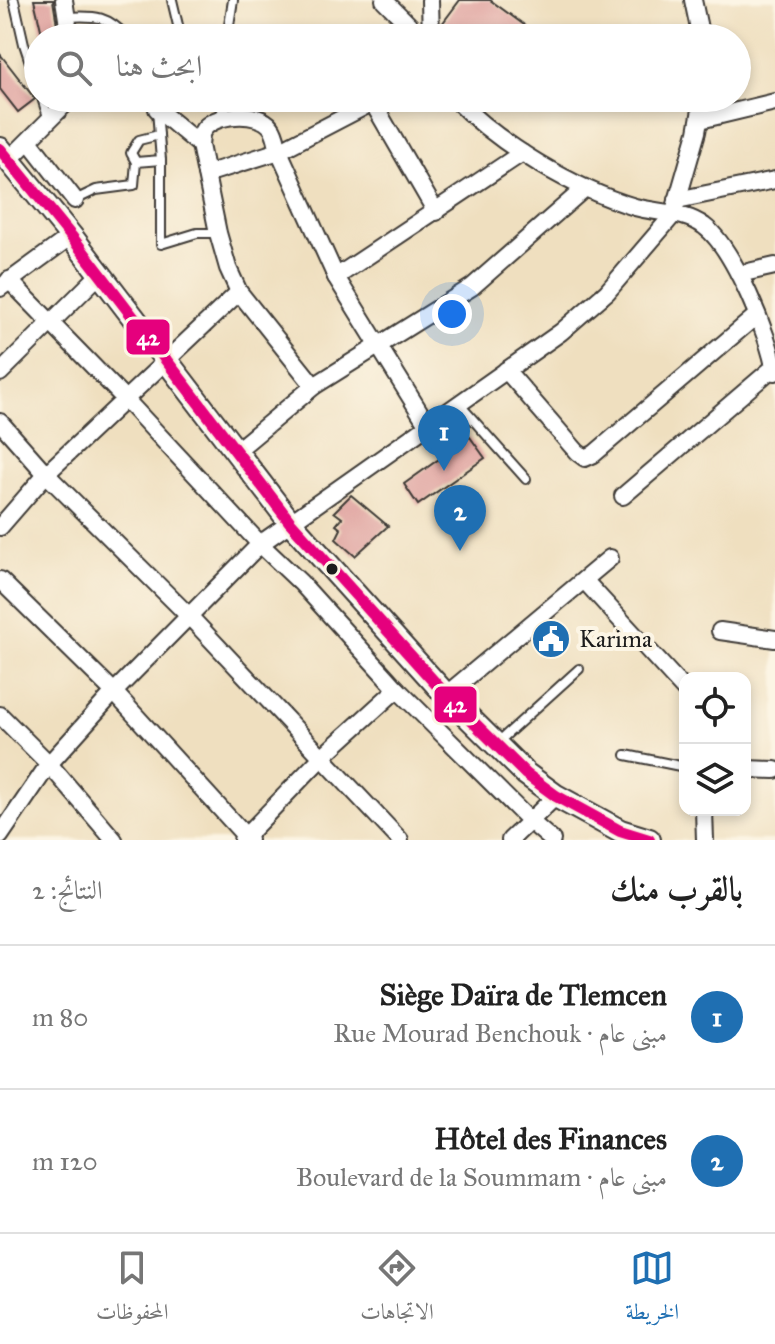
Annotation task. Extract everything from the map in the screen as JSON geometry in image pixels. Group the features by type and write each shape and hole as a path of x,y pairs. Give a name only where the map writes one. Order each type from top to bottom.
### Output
{"main road":[{"path":"4,155 71,236 290,522 446,695 526,774 556,796 620,831 649,840"}],"street":[{"path":"64,0 68,24"},
{"path":"384,0 408,24"},
{"path":"430,0 431,24"},
{"path":"693,0 698,24"},
{"path":"751,108 775,102"},
{"path":"4,155 29,141 58,112"},
{"path":"165,112 200,145"},
{"path":"206,174 279,151 354,112"},
{"path":"383,112 436,212"},
{"path":"467,112 522,153 585,188 635,207 675,208 775,180"},
{"path":"0,836 49,764 114,692 260,544 561,332 607,292 675,208 701,112"},
{"path":"700,120 733,112"},
{"path":"314,386 239,292 228,268 200,145 202,131 223,119 252,115 274,129 279,151 336,277 427,424"},
{"path":"29,141 75,200"},
{"path":"336,277 522,153"},
{"path":"236,451 314,386 472,287 585,188"},
{"path":"623,496 775,370 766,324 739,274 713,233 675,208"},
{"path":"71,236 4,284 51,323 260,544 301,583 397,689 552,840"},
{"path":"739,274 775,266"},
{"path":"0,373 100,274"},
{"path":"0,527 46,474 239,292"},
{"path":"506,370 585,458 766,324"},
{"path":"0,422 46,474 190,617 400,840"},
{"path":"446,695 610,558"},
{"path":"0,580 114,692 246,839 323,756 397,689"},
{"path":"584,580 679,683"},
{"path":"720,631 775,639"},
{"path":"0,715 49,764 114,840"},
{"path":"510,840 556,796"},
{"path":"704,816 705,840"}],"lane":[{"path":"14,0 24,44"},
{"path":"172,0 178,24"},
{"path":"229,24 233,0"},
{"path":"67,17 104,18 115,24"},
{"path":"47,112 50,121"},
{"path":"157,112 161,160 161,244 197,233 218,233"},
{"path":"222,112 223,119"},
{"path":"75,200 96,190 134,185 136,162 131,153 139,140 159,135"},
{"path":"136,162 161,160"},
{"path":"458,403 526,479"},
{"path":"495,744 579,669"},
{"path":"626,755 679,766"}],"building":[{"path":"34,0 53,0 57,24 40,24"},
{"path":"460,0 490,0 523,24 442,24"},
{"path":"0,54 24,85 24,107 18,112 0,89"},
{"path":"470,437 485,458 418,505 404,484"},
{"path":"351,495 388,526 355,556 336,539 341,529 336,525 342,518 334,512"}],"transit line":[{"name":"42","path":"0,149 71,236 290,522 446,695 526,774 556,796 620,831 649,840"}],"place":[{"name":"Siège Daïra de Tlemcen","path":"444,471"},
{"name":"Hôtel des Finances","path":"460,551"},
{"name":"Karima","path":"551,639"}]}
